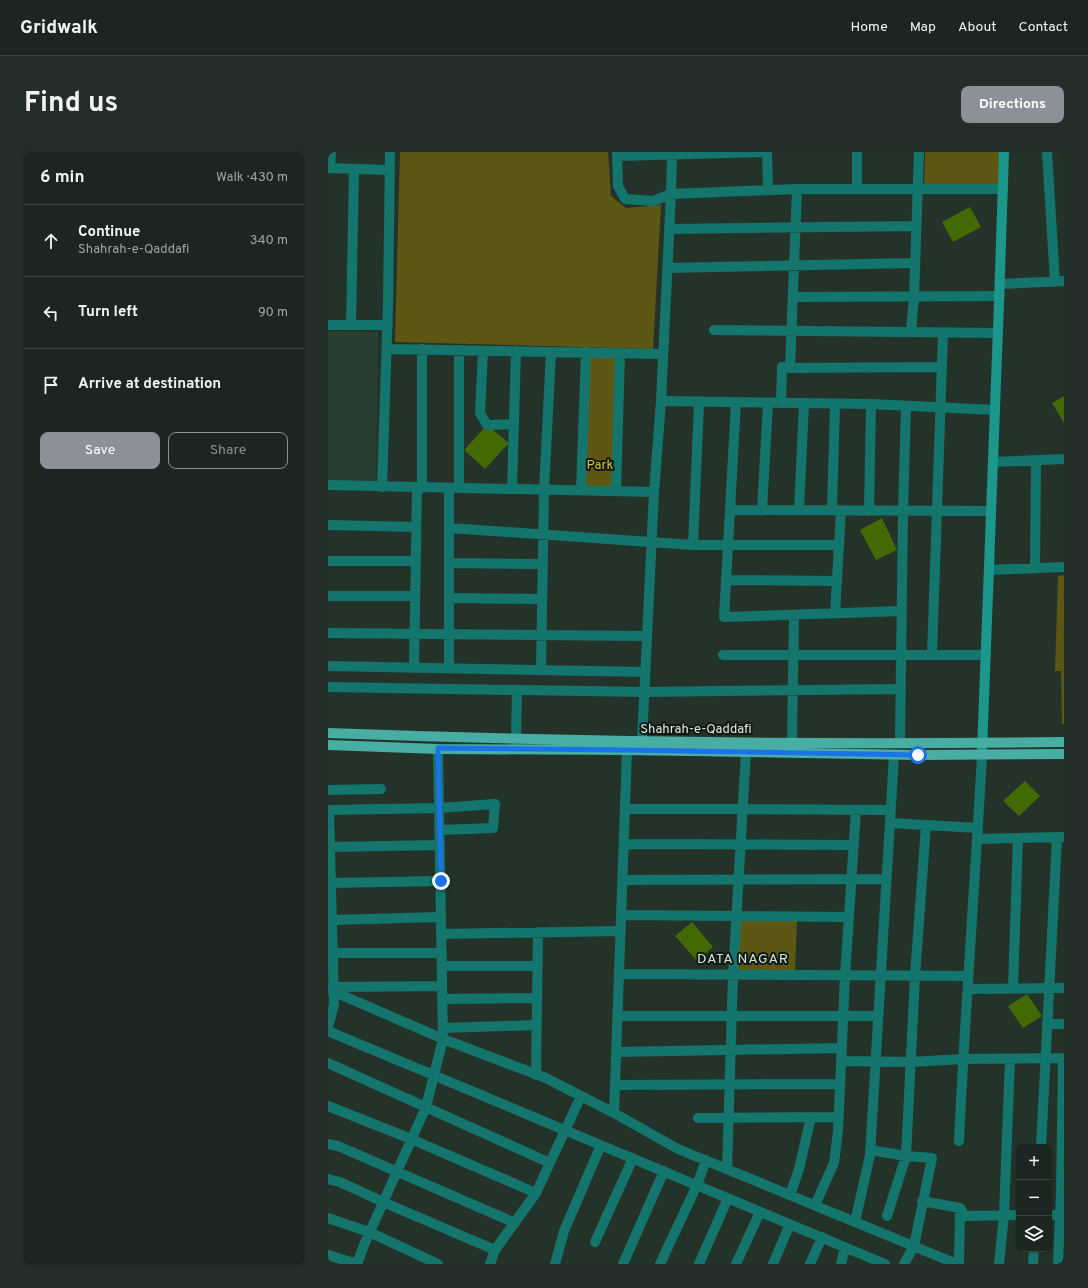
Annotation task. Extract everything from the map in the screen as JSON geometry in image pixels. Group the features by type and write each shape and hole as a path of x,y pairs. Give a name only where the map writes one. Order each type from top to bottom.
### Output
{"main road":[{"path":"982,755 1000,296 1004,152"},
{"name":"Shahrah-e-Qaddafi","path":"328,733 516,739 642,741 1064,742"},
{"name":"Shahrah-e-Qaddafi","path":"328,745 894,755 1064,754"}],"street":[{"path":"331,152 329,168 390,170"},
{"path":"382,487 388,324 390,152"},
{"path":"768,190 767,152 617,154 618,186 626,199 653,200 671,194 797,189 1003,189"},
{"path":"857,152 857,189"},
{"path":"911,332 914,297 919,152"},
{"path":"1000,284 1060,281 1048,152"},
{"path":"642,741 654,492 661,402 668,268 672,153"},
{"path":"351,324 354,169"},
{"path":"790,368 797,189"},
{"path":"669,229 916,226"},
{"path":"668,268 914,263"},
{"path":"793,297 1000,296"},
{"path":"328,325 388,324"},
{"path":"714,330 998,333"},
{"path":"932,655 942,333"},
{"path":"387,349 663,354"},
{"path":"414,668 416,527 419,488 422,349"},
{"path":"449,668 449,528 454,488 459,350"},
{"path":"483,350 480,413 487,425 514,424"},
{"path":"512,489 516,351"},
{"path":"541,670 544,490 551,352"},
{"path":"581,490 586,352"},
{"path":"616,491 620,353"},
{"path":"781,403 782,367 941,368"},
{"path":"661,402 871,404 995,410"},
{"path":"693,544 699,402"},
{"path":"736,402 724,617 902,611"},
{"path":"762,510 768,403"},
{"path":"799,510 804,403"},
{"path":"835,404 839,545 835,613"},
{"path":"869,511 871,404"},
{"path":"900,742 906,406"},
{"path":"993,462 1064,459"},
{"path":"1035,568 1036,460"},
{"path":"328,485 654,492"},
{"path":"730,510 991,511"},
{"path":"328,525 416,527"},
{"path":"449,528 728,546 839,545"},
{"path":"328,561 416,561"},
{"path":"449,563 543,564"},
{"path":"989,570 1064,567"},
{"path":"726,580 837,581"},
{"path":"328,596 415,596"},
{"path":"449,598 542,599"},
{"path":"792,742 794,615"},
{"path":"328,633 647,636"},
{"path":"723,655 901,656 986,654"},
{"path":"328,666 645,672"},
{"path":"328,687 644,692 901,689"},
{"path":"516,739 517,690"},
{"path":"328,1255 357,1264 369,1232 426,1107 443,1039 438,748"},
{"path":"614,1113 627,750"},
{"path":"727,1169 733,975 746,752"},
{"path":"855,1222 870,1150 894,755"},
{"path":"959,1141 982,755"},
{"path":"328,790 381,789"},
{"path":"328,1028 334,1005 332,989 332,920 329,882 329,810 440,808 495,804 493,828 440,830"},
{"path":"625,809 890,810"},
{"path":"815,1205 834,1163 856,810"},
{"path":"890,823 978,828"},
{"path":"887,1216 906,1156 915,976 926,825"},
{"path":"1013,988 1018,838"},
{"path":"978,839 1061,838 1049,988 1041,1144"},
{"path":"624,844 854,845"},
{"path":"330,847 440,846"},
{"path":"622,880 886,879"},
{"path":"329,882 441,881"},
{"path":"621,915 849,917"},
{"path":"332,920 441,917"},
{"path":"442,934 621,931"},
{"path":"536,1075 538,932"},
{"path":"333,953 442,953"},
{"path":"442,966 537,966"},
{"path":"619,974 968,976"},
{"path":"332,989 442,986"},
{"path":"968,989 1064,988"},
{"path":"332,989 443,1039 536,1075 614,1113 678,1149 958,1264 960,1208"},
{"path":"443,999 537,998"},
{"path":"618,1016 878,1016"},
{"path":"1047,1024 1064,1024"},
{"path":"443,1028 536,1025"},
{"path":"328,1031 885,1264"},
{"path":"616,1052 841,1048"},
{"path":"841,1061 911,1062 963,1059 1064,1058 1062,1195 1058,1264"},
{"path":"999,1264 1004,1215 1010,1059"},
{"path":"328,1063 550,1163"},
{"path":"615,1085 840,1084"},
{"path":"490,1264 495,1250 536,1193 581,1096"},
{"path":"328,1106 411,1139 536,1193"},
{"path":"790,1195 799,1169 811,1117"},
{"path":"698,1118 838,1117"},
{"path":"328,1144 338,1146 515,1223"},
{"path":"555,1264 564,1231 600,1145"},
{"path":"870,1150 906,1156 932,1158 914,1246 904,1264"},
{"path":"595,1242 633,1158"},
{"path":"660,1264 706,1160"},
{"path":"623,1264 664,1171"},
{"path":"328,1179 340,1182 495,1250"},
{"path":"699,1264 728,1198"},
{"path":"922,1201 960,1208 965,1216 1016,1215"},
{"path":"736,1264 760,1212"},
{"path":"1052,1215 1060,1214"},
{"path":"328,1218 369,1232 438,1264"},
{"path":"773,1264 790,1224"},
{"path":"810,1264 822,1237"},
{"path":"841,1264 845,1247"},
{"path":"1033,1264 1034,1252"}],"shaded area":[{"path":"328,331 378,332 376,481 328,481"}],"green space":[{"path":"400,152 608,152 611,196 626,208 661,205 653,349 395,342"},
{"path":"925,152 1003,152 1003,189 924,189"},
{"name":"Park","path":"586,352 620,353 616,491 581,490"},
{"path":"1064,575 1064,724 1062,724 1061,671 1055,671 1058,576"},
{"path":"737,916 797,917 795,975 733,975"}],"building":[{"path":"970,207 981,227 953,242 942,222"},
{"path":"1064,396 1064,423 1052,403"},
{"path":"487,425 509,443 485,469 464,450"},
{"path":"882,518 897,550 876,560 860,530"},
{"path":"1025,781 1040,796 1019,816 1003,801"},
{"path":"692,922 713,947 697,961 675,936"},
{"path":"1027,994 1042,1016 1023,1028 1008,1006"}],"district":[{"name":"DATA NAGAR","path":"743,958"}],"route":[{"path":"441,881 438,748 918,755"}]}
